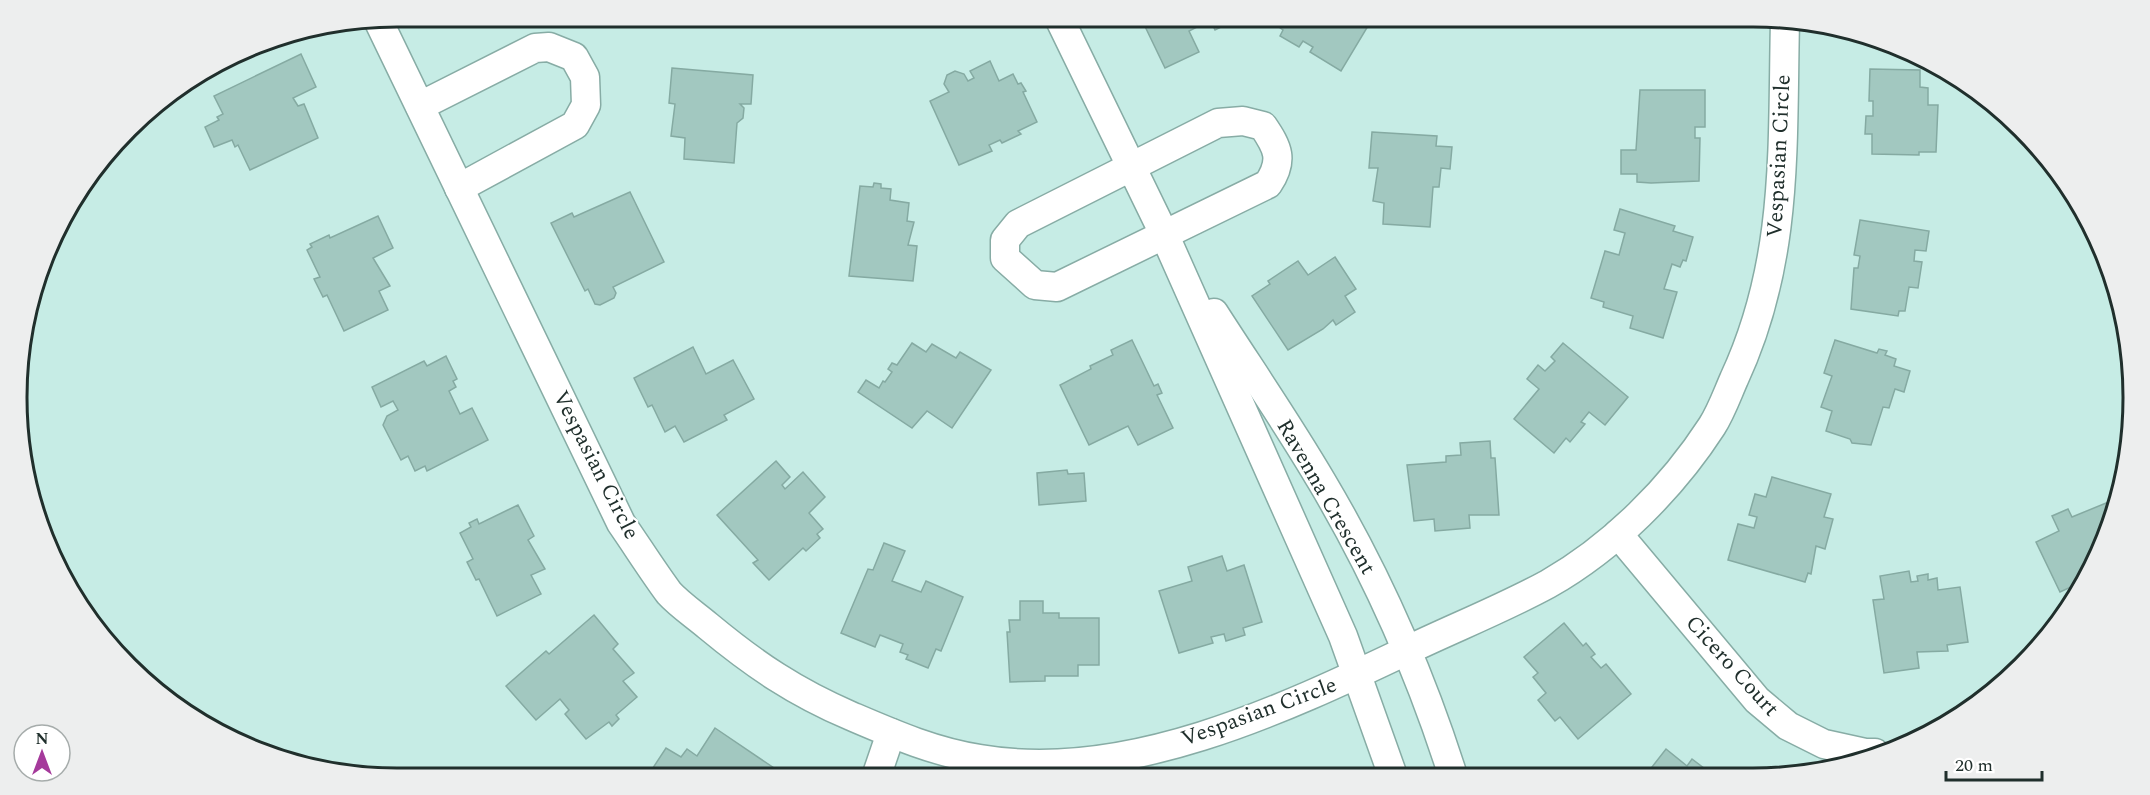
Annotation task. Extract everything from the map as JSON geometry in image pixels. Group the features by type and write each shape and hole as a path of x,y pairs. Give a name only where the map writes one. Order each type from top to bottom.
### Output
{"street":[{"name":"Ravenna Crescent","path":"1063,27 1165,236 1343,636 1391,768"},
{"name":"Vespasian Circle","path":"382,28 621,523 672,596 750,661 806,697 918,745 981,760 1038,764 1098,760 1161,748 1224,729 1358,675 1550,583 1618,534 1669,482 1714,424 1749,349 1770,280 1780,210 1785,29"},
{"path":"420,106 535,48 549,47 574,57 585,77 586,105 575,125 459,188"},
{"path":"1242,121 1263,126 1277,147 1277,170 1268,184 1165,236 1057,287 1035,285 1005,258 1005,240 1018,224 1218,123 1242,121"},
{"name":"Ravenna Crescent","path":"1165,236 1322,482 1382,598 1437,726 1450,768"},
{"name":"Cicero Court","path":"1618,534 1757,700 1788,726 1824,744 1862,751"},
{"path":"879,768 891,733"}],"building":[{"path":"1145,27 1197,27 1189,31 1199,52 1165,68"},
{"path":"1279,27 1367,27 1341,71 1310,52 1313,47 1303,41 1299,47 1280,36 1283,30"},
{"path":"301,54 316,87 293,98 298,106 304,104 318,138 250,170 238,145 235,147 232,140 214,147 205,127 219,120 217,117 223,114 214,96"},
{"path":"990,61 999,81 1013,74 1018,84 1021,83 1037,122 1018,131 1021,134 1002,143 1000,140 989,145 992,151 959,165 930,101 949,92 944,84 947,75 955,71 964,74 968,81 974,78 970,71"},
{"path":"672,68 753,75 751,104 740,104 744,108 743,118 737,123 734,163 684,159 685,138 671,136 675,104 669,103"},
{"path":"1870,69 1920,70 1920,87 1928,88 1928,105 1938,105 1936,152 1919,152 1919,155 1872,154 1872,134 1865,134 1866,116 1873,116 1873,101 1869,101"},
{"path":"1640,90 1705,90 1705,127 1695,127 1695,138 1700,138 1699,181 1637,182 1637,174 1621,174 1621,150 1636,150"},
{"path":"1372,132 1437,136 1436,146 1452,147 1450,169 1441,168 1439,187 1433,187 1430,227 1383,224 1384,203 1373,201 1378,168 1369,168"},
{"path":"874,183 881,184 881,188 891,189 890,200 909,203 907,221 914,222 908,245 917,246 913,281 849,276 860,186 873,187"},
{"path":"630,192 664,262 613,287 616,293 614,298 600,305 595,304 588,289 585,291 551,223 572,213 574,217"},
{"path":"1620,209 1675,226 1673,231 1693,237 1686,261 1683,260 1680,267 1672,264 1664,289 1677,292 1663,338 1630,328 1633,316 1603,307 1604,302 1591,298 1605,251 1619,255 1625,233 1614,230"},
{"path":"378,216 393,248 373,258 390,286 379,291 388,310 344,331 327,295 323,297 314,279 320,277 307,250 312,247 310,244 329,235 330,238"},
{"path":"1860,220 1929,231 1926,251 1915,250 1914,261 1922,262 1918,288 1909,287 1905,311 1899,311 1898,316 1851,309 1854,268 1858,268 1860,256 1854,255"},
{"path":"1335,257 1356,289 1345,296 1355,312 1336,325 1333,320 1323,329 1288,350 1252,296 1270,284 1268,281 1298,261 1308,275"},
{"path":"1132,340 1154,386 1158,384 1162,393 1157,395 1173,428 1138,445 1128,426 1089,445 1060,385 1091,369 1090,366 1113,355 1111,350"},
{"path":"1835,340 1877,353 1879,349 1887,351 1885,355 1896,359 1894,366 1910,371 1904,392 1895,389 1889,408 1883,407 1871,445 1852,443 1850,439 1826,431 1832,411 1821,407 1832,376 1824,373"},
{"path":"912,343 926,352 932,344 956,358 960,352 991,370 952,428 927,411 912,428 858,392 866,380 879,388 892,372 888,369 892,363 897,365"},
{"path":"1563,343 1628,397 1605,425 1589,412 1581,422 1585,424 1570,442 1566,438 1554,453 1514,419 1539,389 1527,379 1538,365 1545,371 1555,361 1551,357"},
{"path":"693,347 706,374 733,360 754,399 724,415 727,420 684,442 675,426 665,432 652,405 648,407 634,378"},
{"path":"446,356 457,379 453,381 456,387 449,391 460,414 472,408 488,440 427,471 425,466 415,471 408,456 401,460 383,425 387,416 398,410 393,401 381,407 372,387 424,361 427,366"},
{"path":"1490,441 1491,458 1495,458 1499,515 1469,515 1470,528 1435,531 1434,519 1414,521 1407,465 1446,462 1446,456 1461,455 1460,443"},
{"path":"776,461 790,477 782,485 785,489 803,472 825,497 809,513 823,529 817,534 820,538 806,551 803,548 769,580 753,563 758,560 717,515"},
{"path":"1067,470 1068,474 1084,473 1086,501 1039,505 1037,473"},
{"path":"1772,477 1831,494 1824,517 1833,519 1825,549 1816,546 1811,574 1808,573 1805,582 1728,560 1738,524 1754,528 1757,517 1749,515 1755,494 1766,497"},
{"path":"2107,503 2085,561 2070,587 2060,592 2036,542 2059,531 2052,516 2068,509 2072,517"},
{"path":"518,505 534,536 528,540 545,569 531,575 541,594 497,616 479,579 476,580 467,562 473,559 460,533 471,527 469,523 477,519 479,524"},
{"path":"884,543 905,551 892,581 921,592 926,581 963,597 941,651 936,649 928,668 906,659 908,655 900,652 903,644 880,635 875,647 841,633 868,569 873,570"},
{"path":"1222,556 1227,571 1244,565 1262,622 1243,628 1245,635 1226,641 1224,634 1211,637 1213,643 1179,653 1159,591 1192,581 1188,567"},
{"path":"1909,571 1911,582 1918,581 1917,576 1928,574 1928,580 1937,578 1938,590 1960,587 1968,642 1947,645 1948,651 1917,652 1919,668 1884,673 1873,600 1884,599 1880,576"},
{"path":"1020,601 1043,601 1043,613 1059,613 1059,618 1099,618 1099,665 1078,665 1078,676 1045,676 1045,681 1010,682 1007,632 1010,632 1009,620 1020,620"},
{"path":"594,615 618,644 613,649 634,673 623,681 637,697 616,715 619,719 612,726 609,722 586,739 565,714 569,710 560,699 536,720 506,686 546,651 549,654"},
{"path":"1564,623 1583,646 1586,643 1595,654 1591,657 1601,668 1606,664 1631,694 1578,739 1560,717 1555,721 1538,700 1546,693 1533,677 1538,673 1524,657"},
{"path":"715,728 774,768 653,768 666,748 681,757 687,749 697,756"},
{"path":"1666,749 1687,766 1692,759 1704,768 1651,768"}]}
